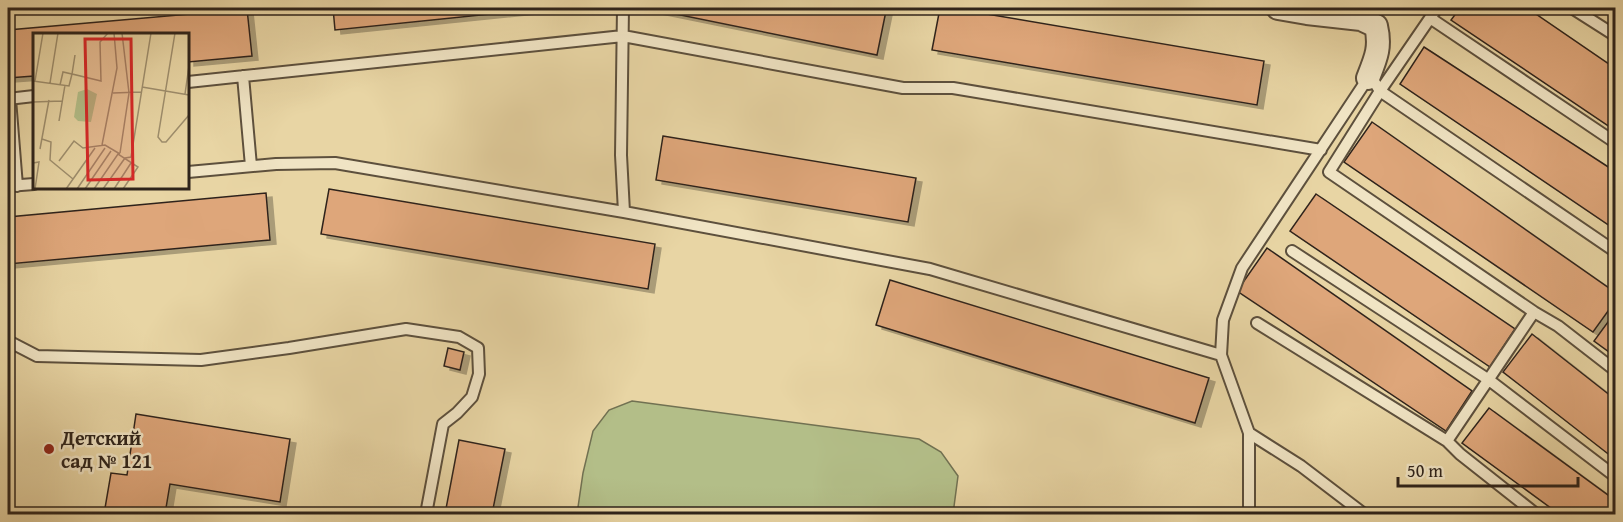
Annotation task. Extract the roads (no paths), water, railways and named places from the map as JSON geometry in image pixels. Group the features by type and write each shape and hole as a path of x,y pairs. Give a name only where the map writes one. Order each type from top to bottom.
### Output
{"street":[{"path":"1278,8 1361,19 1376,26 1379,40 1374,85"}],"lane":[{"path":"623,8 621,154 624,212"},
{"path":"1249,514 1249,433 1221,355 1223,320 1242,268 1321,150 1437,8"},
{"path":"1572,8 1616,36"},
{"path":"1430,18 1616,143"},
{"path":"189,82 623,36 903,87 953,88 1321,150"},
{"path":"243,76 251,166"},
{"path":"1374,85 1616,252"},
{"path":"1374,85 1329,172 1558,326 1616,371"},
{"path":"33,96 9,99 12,186 33,184"},
{"path":"189,172 276,164 335,163 624,212 930,269 1221,355"},
{"path":"1292,251 1489,380 1616,477"},
{"path":"1447,441 1534,312"},
{"path":"1257,323 1447,441 1460,454 1536,514"},
{"path":"8,341 37,356 201,360 406,329 459,337 477,348 479,374 472,397 443,424 426,514"},
{"path":"1249,433 1301,466 1364,514"}],"place":[{"name":"Детский сад № 121","path":"49,449"}]}
